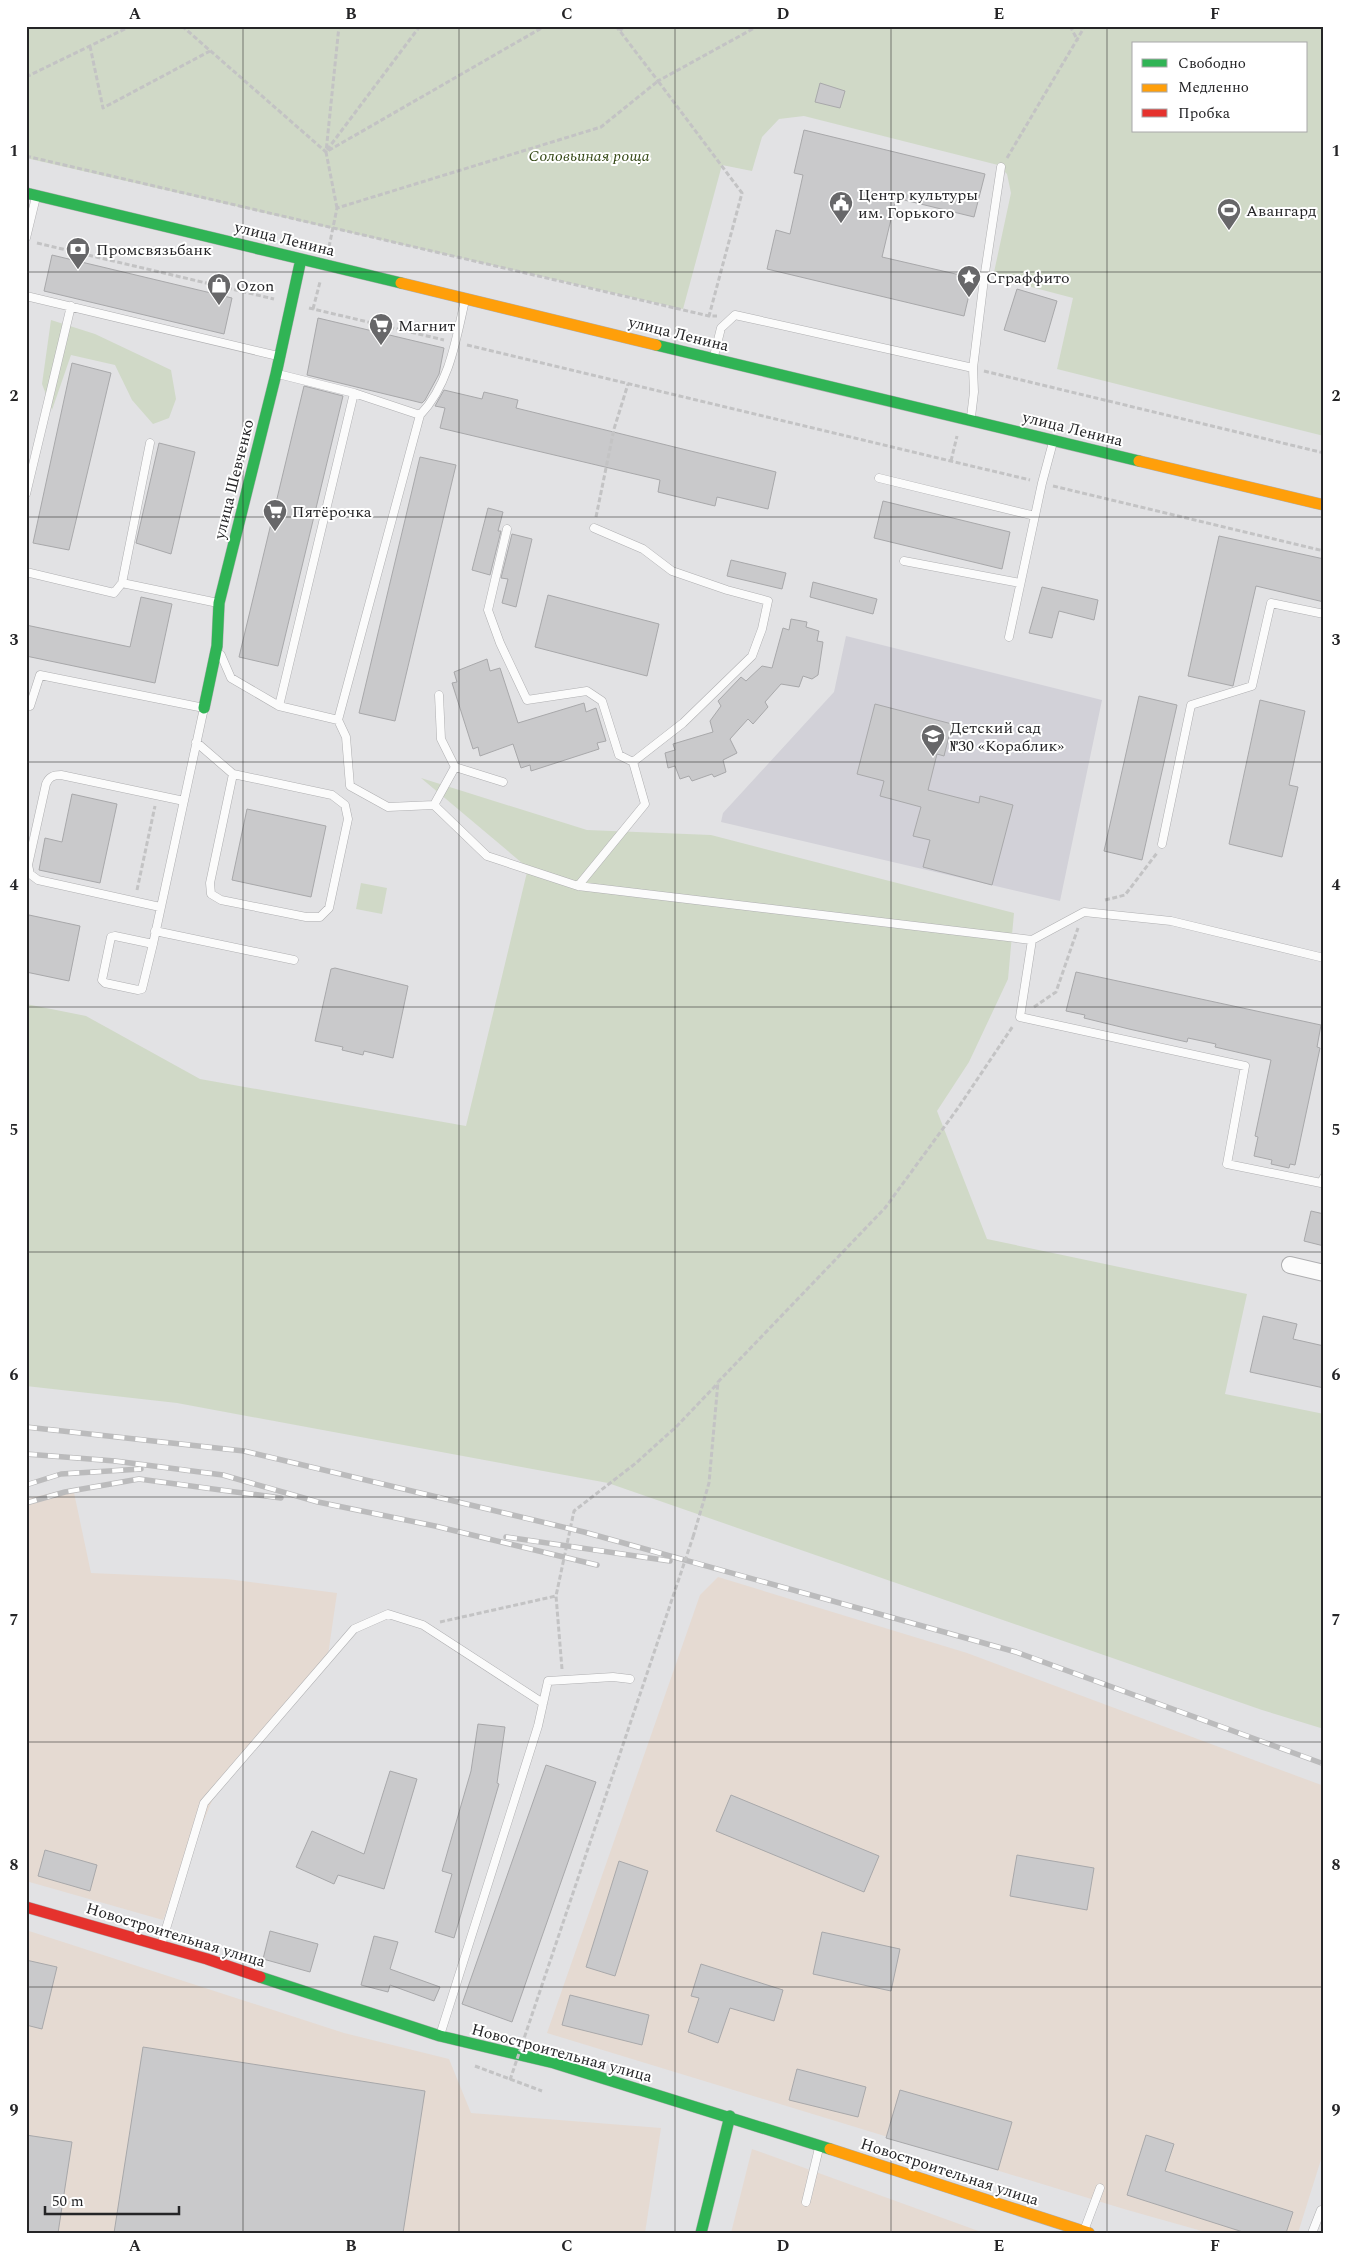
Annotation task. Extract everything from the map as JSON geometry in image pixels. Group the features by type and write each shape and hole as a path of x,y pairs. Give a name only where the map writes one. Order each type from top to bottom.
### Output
{"main road":[{"name":"улица Ленина","path":"31,194 1324,505"},
{"name":"улица Шевченко","path":"204,708 217,646 219,603 276,374 301,259"},
{"name":"Новостроительная улица","path":"26,1907 161,1946 440,2036 554,2063 730,2116 1040,2221 1086,2232"},
{"path":"701,2233 730,2116"}],"street":[{"path":"1290,1265 1324,1273"}],"lane":[{"path":"966,419 974,392 973,368 1001,167"},
{"path":"26,238 31,194"},
{"path":"26,296 280,356"},
{"path":"466,298 451,360 432,403 420,415 338,720 346,737 350,786 388,807 434,805 487,856 578,886 1032,940 1084,912 1171,921 1324,958"},
{"path":"26,494 71,306"},
{"path":"713,358 721,328 735,315 973,368"},
{"path":"276,374 354,393 420,415"},
{"path":"280,706 354,393"},
{"path":"1009,637 1053,440"},
{"path":"26,572 114,593 122,583 150,443"},
{"path":"879,478 1035,516"},
{"path":"594,528 643,549 672,571 727,590 768,601 762,629 752,656 683,723 633,762"},
{"path":"507,529 488,610 500,643 527,700 587,691 602,701 620,755 633,762 645,804 578,886"},
{"path":"904,561 1020,583"},
{"path":"122,583 219,603"},
{"path":"1162,844 1191,705 1252,686 1271,603 1324,614"},
{"path":"217,646 231,678 280,706 338,720"},
{"path":"30,706 40,675 204,708 153,944 142,989 138,990 103,982 102,976 111,937 115,936 153,944"},
{"path":"439,696 441,739 455,767 503,782"},
{"path":"196,742 233,774 332,795 345,805 348,819 329,908 320,917 306,918 221,900 212,894 210,883 233,774"},
{"path":"434,805 455,767"},
{"path":"160,907 38,880 30,874 28,865 46,784 51,777 61,775 184,801"},
{"path":"155,931 294,960"},
{"path":"1032,940 1020,1017 1245,1066 1227,1164 1320,1182 1324,1177"},
{"path":"161,1946 204,1803 354,1629 388,1614 422,1626 543,1703"},
{"path":"440,2036 538,1726 548,1681 612,1677 630,1679"},
{"path":"806,2202 820,2145"},
{"path":"1086,2232 1100,2188"},
{"path":"1312,2233 1321,2210 1324,2211"}],"path":[{"path":"26,77 131,26"},
{"path":"182,26 326,152"},
{"path":"313,309 334,230 337,208 326,152 339,26"},
{"path":"326,152 420,26"},
{"path":"326,152 545,26"},
{"path":"616,26 742,193 709,316"},
{"path":"620,31 624,26"},
{"path":"337,208 601,127 658,81 758,26"},
{"path":"1070,26 1078,41"},
{"path":"1001,167 1078,41 1085,26"},
{"path":"90,46 103,108 210,51"},
{"path":"26,156 334,230 709,316 735,315"},
{"path":"36,242 1324,551"},
{"path":"973,368 1324,453"},
{"path":"594,528 614,429 628,384"},
{"path":"951,461 966,419"},
{"path":"135,901 157,795"},
{"path":"563,1680 556,1596 574,1510 636,1463 677,1426 885,1208 958,1108 1020,1017 1056,992 1084,912 1103,901 1125,895 1145,870 1162,844"},
{"path":"510,2080 693,1537 709,1483 718,1382"},
{"path":"422,1626 556,1596"},
{"path":"478,2069 542,2091"}],"shaded area":[{"name":"Детский сад №30 «Кораблик»","path":"846,636 1102,700 1060,901 721,822 723,813 834,692"},
{"path":"73,1488 91,1573 227,1579 337,1593 328,1655 218,1786 163,1920 26,1881 26,1499"},
{"path":"718,1577 967,1653 1324,1786 1324,2150 1298,2233 1209,2233 1124,2209 547,2033 700,1595"},
{"path":"26,1930 344,2033 449,2059 471,2113 661,2128 645,2233 26,2233"},
{"path":"752,2149 984,2233 731,2233"}],"green space":[{"name":"Соловьиная роща","path":"26,26 1324,26 1324,436 1057,369 1073,298 993,277 1011,193 1007,174 998,165 804,116 779,119 762,137 752,171 722,165 683,309 26,158"},
{"path":"51,320 95,334 171,370 176,399 169,418 153,424 132,400 115,365 71,355 52,410 42,384"},
{"path":"421,778 587,830 711,835 1014,913 1008,979 969,1062 937,1111 987,1239 1247,1294 1225,1394 1324,1414 1324,1729 1262,1710 608,1483 177,1403 26,1386 26,1004 86,1016 200,1079 466,1126 528,868"},
{"path":"361,883 387,888 382,914 356,909"}],"building":[{"path":"820,83 845,91 840,108 815,102"},
{"name":"Центр культуры им. Горького","path":"804,130 985,174 974,217 896,198 882,257 973,278 964,316 767,269 776,230 790,234 803,175 794,173"},
{"path":"52,255 232,298 224,334 44,291"},
{"path":"1017,289 1057,301 1045,342 1004,330"},
{"path":"318,318 444,348 439,374 425,400 422,403 307,375"},
{"path":"72,363 111,373 69,550 33,543"},
{"path":"304,386 343,396 278,666 239,657"},
{"path":"444,390 482,399 484,392 518,400 516,408 776,472 768,509 717,497 715,506 658,492 660,480 440,428 445,408 435,406"},
{"path":"159,443 195,452 171,554 136,543"},
{"path":"420,457 456,465 395,721 359,713"},
{"path":"883,501 1010,532 1002,569 874,538"},
{"path":"488,508 503,512 498,531 501,531 490,575 472,570"},
{"path":"512,534 532,539 516,607 502,603 508,579 501,578"},
{"path":"1219,536 1324,559 1324,602 1256,586 1233,686 1188,676"},
{"path":"731,560 786,573 782,589 727,576"},
{"path":"813,582 877,599 873,614 810,597"},
{"path":"1042,587 1098,600 1094,620 1059,611 1052,638 1029,633"},
{"path":"548,595 659,624 647,676 535,647"},
{"path":"141,597 172,604 155,683 26,656 26,625 130,647"},
{"path":"791,619 807,622 806,627 819,631 817,641 823,642 818,675 812,679 803,676 799,687 781,684 765,702 768,707 753,724 748,719 730,739 737,753 723,760 726,772 714,777 712,774 692,781 689,776 680,779 675,766 668,768 665,753 675,750 673,744 713,732 710,721 721,706 718,701 741,677 746,681 762,666 772,668 783,628 789,630"},
{"path":"487,659 490,671 500,668 518,723 584,703 586,712 596,708 606,741 597,743 599,749 531,771 530,765 521,768 513,744 480,756 478,747 473,749 452,683 457,682 454,672"},
{"path":"1139,696 1177,705 1142,860 1104,851"},
{"path":"1260,700 1305,711 1289,785 1298,787 1282,857 1229,844"},
{"path":"875,704 952,724 944,756 937,754 928,790 979,803 980,796 1013,805 992,885 923,867 930,840 913,836 921,807 880,796 884,781 857,774"},
{"path":"72,794 117,804 100,883 39,870 45,838 62,842"},
{"path":"247,809 326,826 311,897 232,880"},
{"path":"29,915 80,926 69,981 26,972 26,927"},
{"path":"335,968 408,986 393,1058 364,1051 363,1055 342,1050 343,1047 315,1041 331,969"},
{"path":"1076,972 1321,1025 1317,1047 1320,1048 1295,1165 1290,1164 1289,1168 1271,1164 1272,1160 1254,1156 1258,1137 1255,1136 1271,1060 1215,1047 1216,1044 1188,1038 1187,1042 1129,1029 1084,1018 1085,1015 1066,1011"},
{"path":"1311,1211 1324,1214 1324,1246 1304,1241"},
{"path":"1263,1316 1297,1324 1293,1339 1324,1346 1324,1388 1250,1372"},
{"path":"478,1724 505,1727 497,1783 499,1784 454,1938 435,1932 452,1874 442,1871 471,1771"},
{"path":"546,1765 596,1782 512,2022 462,2004"},
{"path":"390,1771 417,1779 384,1889 338,1875 334,1884 296,1867 312,1831 364,1854"},
{"path":"731,1795 879,1856 864,1892 716,1831"},
{"path":"45,1850 97,1865 90,1891 38,1876"},
{"path":"1017,1855 1094,1868 1087,1910 1010,1896"},
{"path":"619,1861 648,1871 615,1976 586,1967"},
{"path":"270,1931 318,1944 310,1972 263,1959"},
{"path":"822,1932 900,1949 891,1991 813,1974"},
{"path":"374,1936 398,1942 390,1969 440,1987 434,2001 390,1985 388,1992 361,1985"},
{"path":"26,1960 57,1967 42,2029 26,2025"},
{"path":"701,1964 783,1990 774,2021 730,2008 718,2043 688,2032 699,1998 691,1996"},
{"path":"570,1995 649,2015 642,2045 562,2025"},
{"path":"143,2047 425,2091 403,2233 114,2233"},
{"path":"797,2069 866,2087 858,2117 789,2100"},
{"path":"900,2090 1012,2122 998,2170 886,2138"},
{"path":"26,2135 72,2142 58,2233 26,2233"},
{"path":"1146,2135 1174,2144 1165,2171 1293,2212 1286,2233 1246,2233 1127,2195"}],"railway":[{"path":"26,1427 244,1451 584,1532 1016,1652 1324,1764"},
{"path":"26,1454 115,1461 223,1475 318,1502 435,1526 597,1565"},
{"path":"26,1485 61,1474 141,1469"},
{"path":"26,1503 65,1492 139,1479 281,1498"},
{"path":"506,1537 670,1561"}],"traffic: fast":[{"path":"26,193 401,283"},
{"path":"204,708 217,646 219,603 276,374 301,259"},
{"path":"656,345 1139,461"},
{"path":"260,1977 440,2036 554,2063 830,2149"},
{"path":"701,2233 730,2116"}],"traffic: slow":[{"path":"401,283 656,345"},
{"path":"1139,461 1324,505"},
{"path":"830,2149 1089,2233"}],"traffic: jam":[{"path":"26,1907 207,1959 260,1977"}],"place":[{"name":"Центр культуры им. Горького","path":"841,224"},
{"name":"Авангард","path":"1229,231"},
{"name":"Промсвязьбанк","path":"78,270"},
{"name":"Сграффито","path":"969,298"},
{"name":"Ozon","path":"219,306"},
{"name":"Магнит","path":"381,346"},
{"name":"Пятёрочка","path":"275,532"},
{"name":"Детский сад №30 «Кораблик»","path":"933,757"}]}
